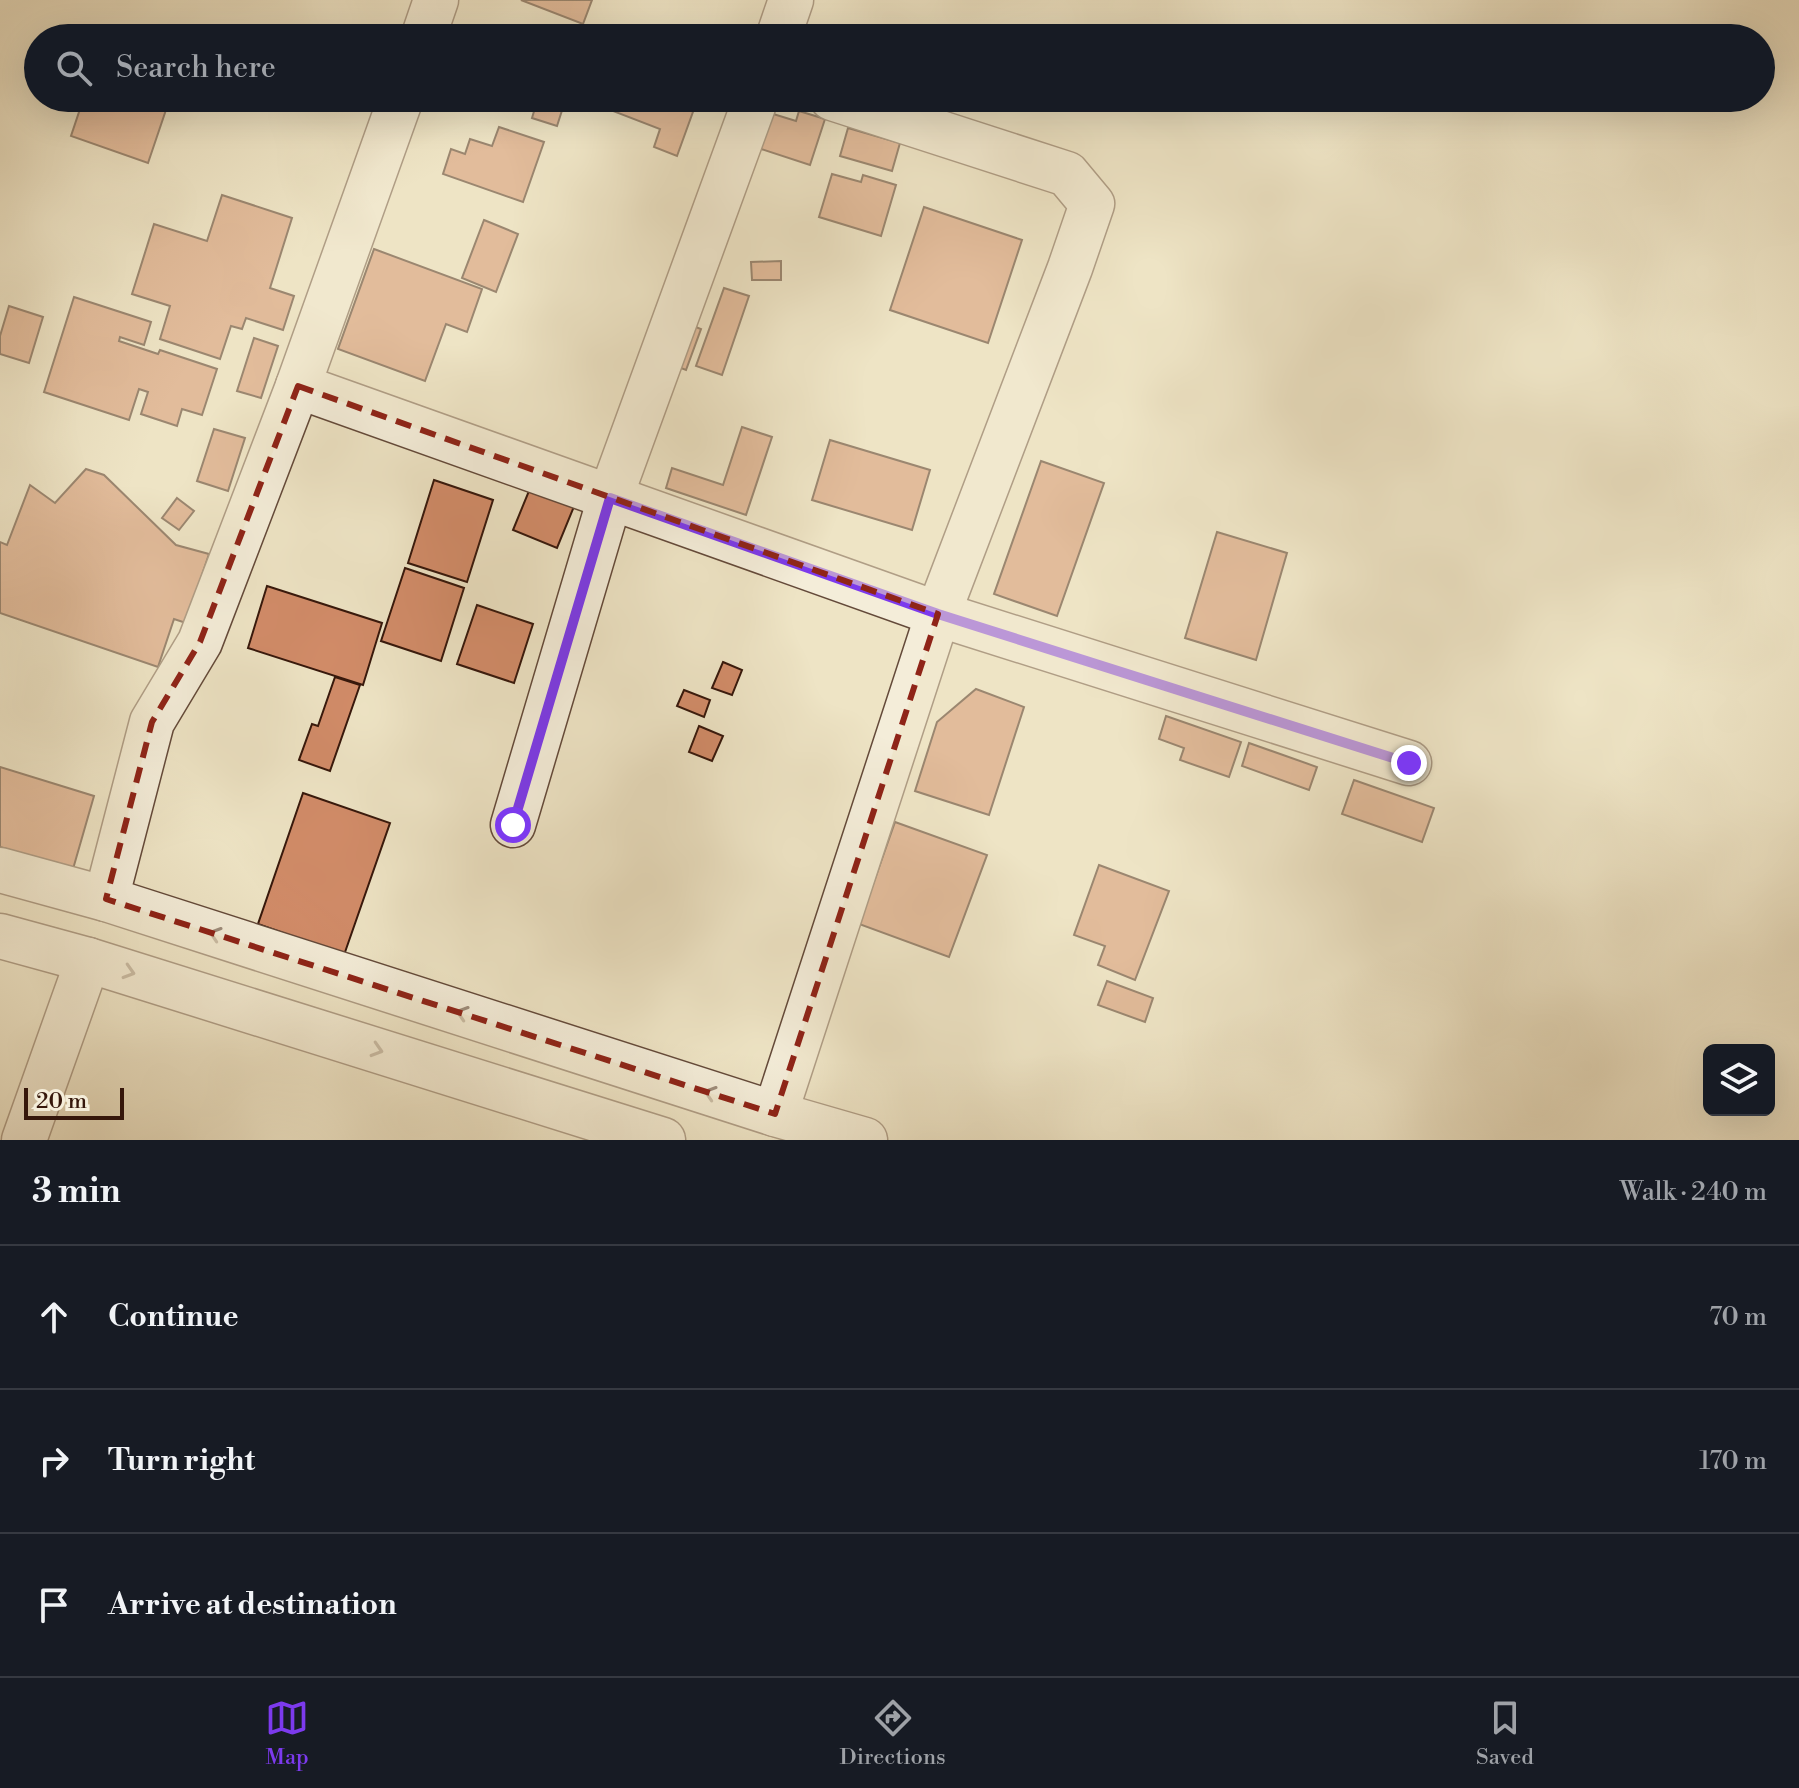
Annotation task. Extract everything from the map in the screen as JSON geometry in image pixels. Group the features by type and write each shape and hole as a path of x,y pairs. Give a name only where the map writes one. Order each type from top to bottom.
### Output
{"street":[{"path":"428,24 436,0"},
{"path":"106,899 152,722 200,642 298,386 396,112"},
{"path":"513,825 610,498 751,112"},
{"path":"775,1114 938,614 1065,283 1092,204 1067,174 875,112"},
{"path":"298,386 938,614 1409,763"},
{"path":"0,870 106,899 775,1114 865,1140"},
{"path":"0,936 88,960 663,1140"},
{"path":"24,1140 88,960"}],"highlighted area":[{"path":"298,386 938,614 775,1114 106,899 152,722 200,642"}],"building":[{"path":"521,0 592,0 583,24"},
{"path":"79,112 165,112 148,163 71,136"},
{"path":"534,112 562,112 557,126 532,118"},
{"path":"616,112 693,112 677,156 654,147 660,129"},
{"path":"799,112 825,119 810,165 758,148 770,113 796,121"},
{"path":"499,127 544,142 523,202 443,174 451,149 465,154 470,139 492,146"},
{"path":"848,128 900,143 892,171 840,156"},
{"path":"832,174 861,182 863,175 896,185 881,236 819,217"},
{"path":"222,195 292,218 270,288 294,296 283,330 246,318 242,329 231,326 220,359 160,339 170,306 132,294 154,224 207,241"},
{"path":"924,207 1022,240 988,343 890,310"},
{"path":"484,220 518,234 496,292 462,278"},
{"path":"374,249 482,289 467,332 446,324 425,381 338,349"},
{"path":"781,261 781,280 752,280 751,262"},
{"path":"724,288 749,296 722,375 696,366"},
{"path":"74,297 151,322 144,345 120,337 119,341 158,354 160,350 217,369 202,415 182,409 177,426 141,414 148,392 139,389 129,420 44,392"},
{"path":"9,306 43,317 29,363 0,354 0,336"},
{"path":"688,324 701,329 686,370 673,365"},
{"path":"254,338 278,346 261,398 237,391"},
{"path":"742,427 772,437 746,515 666,488 672,468 723,485"},
{"path":"214,429 245,438 228,491 197,481"},
{"path":"830,440 930,470 912,530 812,500"},
{"path":"1041,461 1104,483 1057,616 994,594"},
{"path":"86,469 104,475 176,545 209,554 186,623 174,619 158,667 0,613 0,542 7,545 30,485 55,503"},
{"path":"434,480 493,500 467,582 408,563"},
{"path":"531,486 575,504 557,548 513,530"},
{"path":"177,498 194,511 179,530 162,518"},
{"path":"1217,532 1287,553 1256,660 1185,638"},
{"path":"405,568 464,588 441,661 381,641"},
{"path":"267,586 382,623 363,685 248,648"},
{"path":"477,605 533,624 514,683 457,664"},
{"path":"723,662 742,670 732,695 712,688"},
{"path":"335,677 360,685 330,771 299,760 312,724 318,726"},
{"path":"976,689 1024,707 989,815 915,791 937,722"},
{"path":"684,690 710,700 704,717 677,706"},
{"path":"1166,716 1241,742 1229,777 1180,760 1184,748 1159,739"},
{"path":"699,726 723,736 712,761 689,752"},
{"path":"1249,743 1317,767 1309,790 1242,766"},
{"path":"0,767 94,796 73,869 0,847"},
{"path":"1354,780 1434,808 1422,842 1342,814"},
{"path":"303,793 390,823 344,955 258,924"},
{"path":"895,822 987,855 949,957 859,924"},
{"path":"1099,865 1169,891 1135,980 1098,965 1105,946 1074,935"},
{"path":"1107,981 1153,998 1145,1022 1098,1005"}],"route":[{"path":"513,825 610,498 938,614 1409,763"}]}
